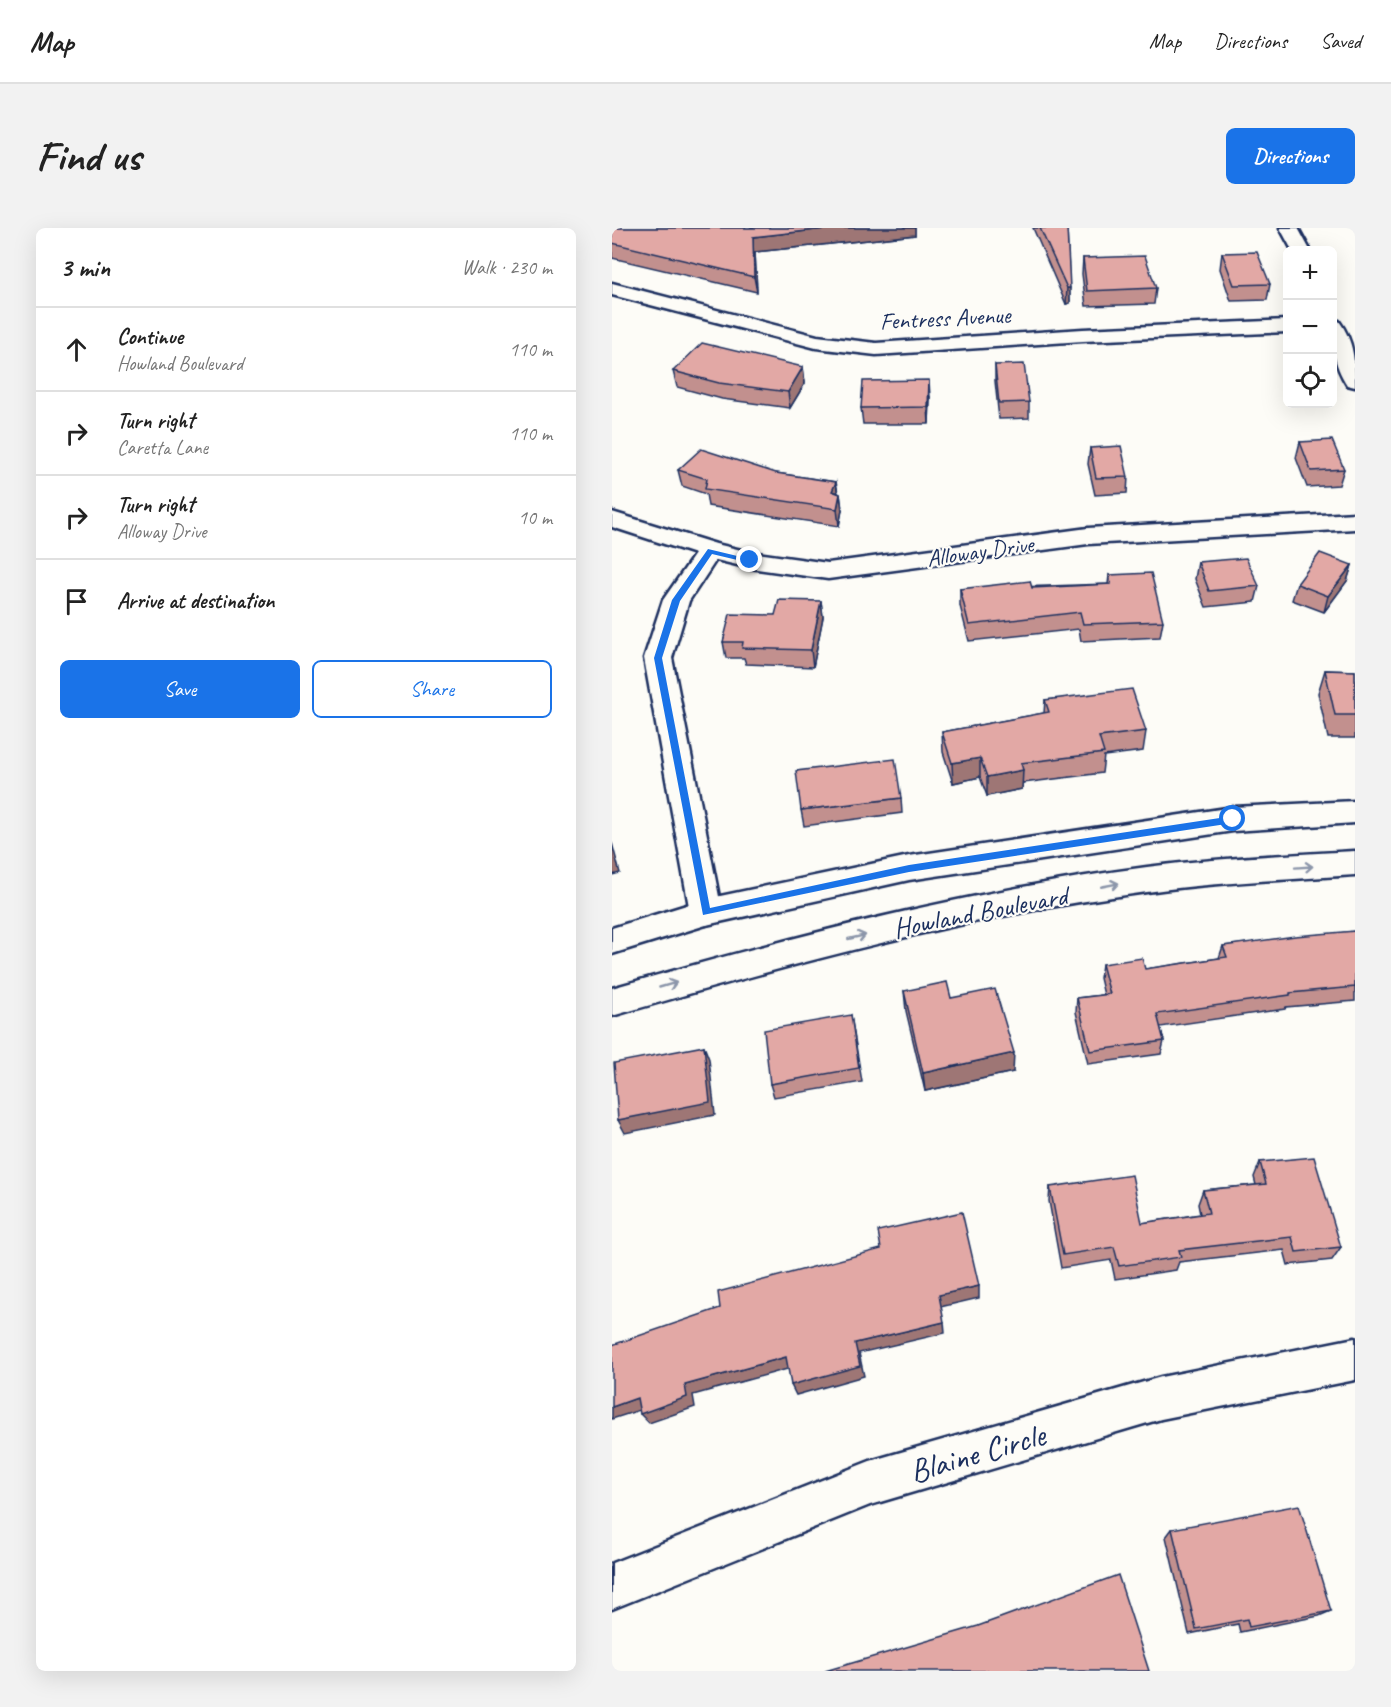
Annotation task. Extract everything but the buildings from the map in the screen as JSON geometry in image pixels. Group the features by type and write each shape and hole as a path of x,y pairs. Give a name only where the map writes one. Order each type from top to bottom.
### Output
{"street":[{"path":"1289,228 1299,246"},
{"name":"Fentress Avenue","path":"612,289 816,342 876,349 1083,335 1283,326"},
{"path":"1337,337 1355,380"},
{"name":"Alloway Drive","path":"612,519 710,551 750,560 828,571 1088,536 1355,521"},
{"path":"706,912 658,658 676,600 710,551"},
{"name":"Howland Boulevard","path":"612,940 706,912 909,868 1233,819 1355,812"},
{"name":"Howland Boulevard","path":"612,1002 718,971 927,920 1122,883 1251,870 1355,863"},
{"name":"Blaine Circle","path":"612,1586 870,1483 1161,1398 1355,1359"}],"route":[{"path":"750,560 710,551 676,600 658,658 706,912 909,868 1233,819"}]}
